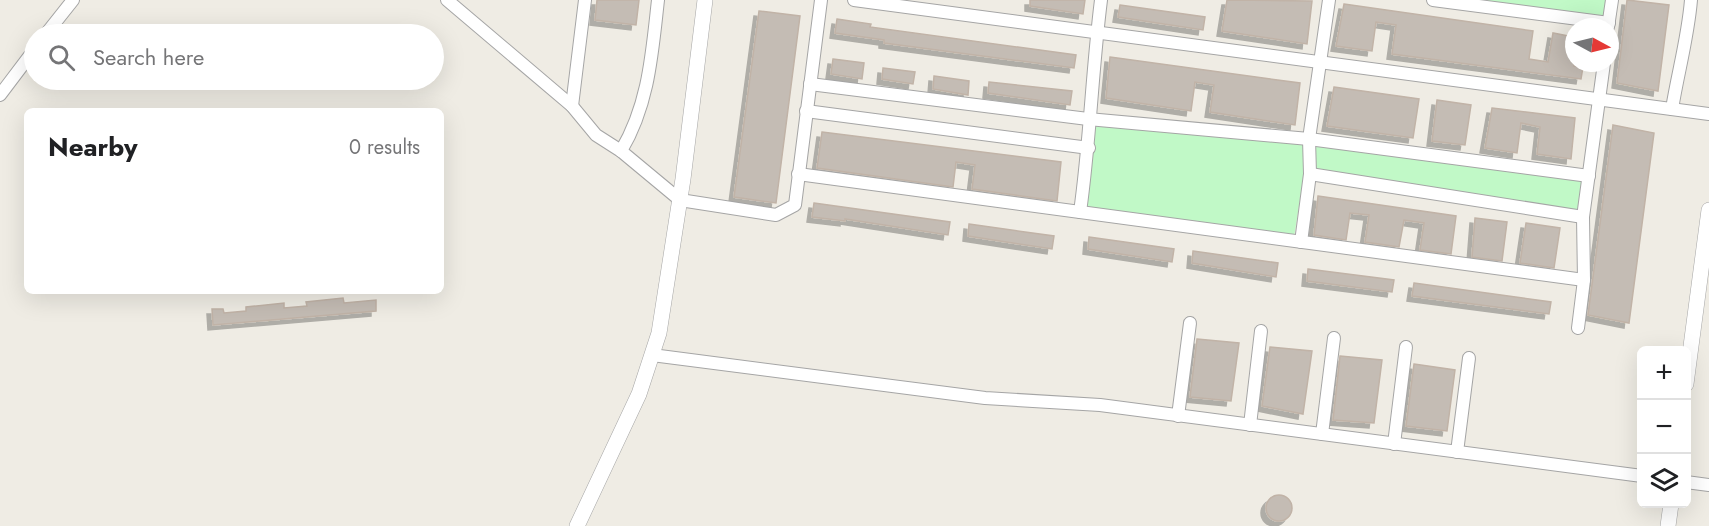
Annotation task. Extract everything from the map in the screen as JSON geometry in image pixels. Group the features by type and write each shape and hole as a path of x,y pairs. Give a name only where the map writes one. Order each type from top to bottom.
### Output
{"street":[{"path":"54,24 73,0"},
{"path":"447,0 572,106 596,135 621,151 680,200 776,215 795,205 820,0"},
{"path":"572,106 585,0"},
{"path":"621,151 635,127 649,80 658,0"},
{"path":"577,526 639,394 659,333 680,200 705,0"},
{"path":"854,0 1709,114"},
{"path":"1080,212 1089,148 1088,119 1101,0"},
{"path":"1301,242 1310,174 1310,140 1319,61 1329,0"},
{"path":"1432,0 1565,19"},
{"path":"1610,18 1612,0"},
{"path":"1672,109 1688,32 1691,0"},
{"path":"0,95 24,63"},
{"path":"1578,328 1584,280 1583,217 1603,72"},
{"path":"810,84 1088,119 1310,140 1589,176"},
{"path":"806,111 1089,148"},
{"path":"798,174 1584,280"},
{"path":"1310,174 1583,217"},
{"path":"1691,346 1709,210"},
{"path":"1178,416 1190,323"},
{"path":"1250,425 1261,331"},
{"path":"1322,434 1334,338"},
{"path":"1394,444 1406,347"},
{"path":"652,355 985,398 1100,405 1637,475"},
{"path":"1457,452 1469,358"},
{"path":"1691,483 1709,485"},
{"path":"1668,526 1670,508"}],"green space":[{"path":"1433,0 1612,0 1610,18 1571,18"},
{"path":"1088,119 1309,144 1294,237 1080,212"},
{"path":"1309,144 1589,176 1583,217 1310,174"}],"building":[{"path":"597,0 639,0 636,25 595,20"},
{"path":"1030,0 1085,0 1083,14 1030,6"},
{"path":"1227,0 1312,1 1307,44 1222,31"},
{"path":"1627,0 1669,5 1658,91 1617,83"},
{"path":"1344,4 1533,31 1529,59 1548,62 1553,33 1565,35 1565,72 1582,72 1581,79 1392,54 1396,25 1376,22 1372,51 1336,46"},
{"path":"1120,5 1205,17 1203,30 1118,17"},
{"path":"759,11 800,16 776,203 734,197"},
{"path":"837,19 871,24 870,27 1076,55 1074,68 884,43 884,40 835,33"},
{"path":"1110,57 1300,83 1295,125 1210,112 1214,85 1195,82 1191,111 1106,98"},
{"path":"833,59 864,63 862,79 831,74"},
{"path":"883,68 915,72 913,84 882,79"},
{"path":"934,76 969,81 968,95 933,89"},
{"path":"989,82 1072,91 1070,105 988,93"},
{"path":"1334,87 1419,99 1413,138 1327,126"},
{"path":"1437,100 1471,105 1465,145 1432,141"},
{"path":"1492,108 1575,118 1571,159 1537,154 1540,127 1521,123 1517,153 1485,148"},
{"path":"1613,125 1654,133 1629,323 1588,315"},
{"path":"822,132 1061,162 1057,201 972,189 975,165 956,162 953,187 817,168"},
{"path":"1318,196 1456,216 1451,254 1420,250 1424,223 1404,220 1399,247 1365,242 1369,215 1350,213 1346,240 1314,235"},
{"path":"814,203 950,222 948,235 845,219 845,221 812,217"},
{"path":"1475,218 1507,222 1502,261 1472,257"},
{"path":"1526,223 1560,228 1554,268 1520,263"},
{"path":"969,224 1054,236 1052,249 968,236"},
{"path":"1089,237 1174,249 1172,262 1088,249"},
{"path":"1193,251 1278,263 1276,277 1192,263"},
{"path":"1308,269 1394,280 1392,292 1307,281"},
{"path":"1414,283 1551,302 1549,314 1412,296"},
{"path":"343,298 344,303 376,300 376,311 213,325 212,309 223,309 224,313 246,311 246,307 284,303 284,308 307,306 306,302"},
{"path":"1197,339 1239,343 1231,401 1190,397"},
{"path":"1270,347 1312,351 1303,414 1262,406"},
{"path":"1340,356 1382,360 1374,423 1333,420"},
{"path":"1414,364 1455,370 1447,431 1406,426"},
{"path":"1279,495 1288,499 1292,508 1288,517 1279,521 1270,517 1266,508 1270,499"}]}
